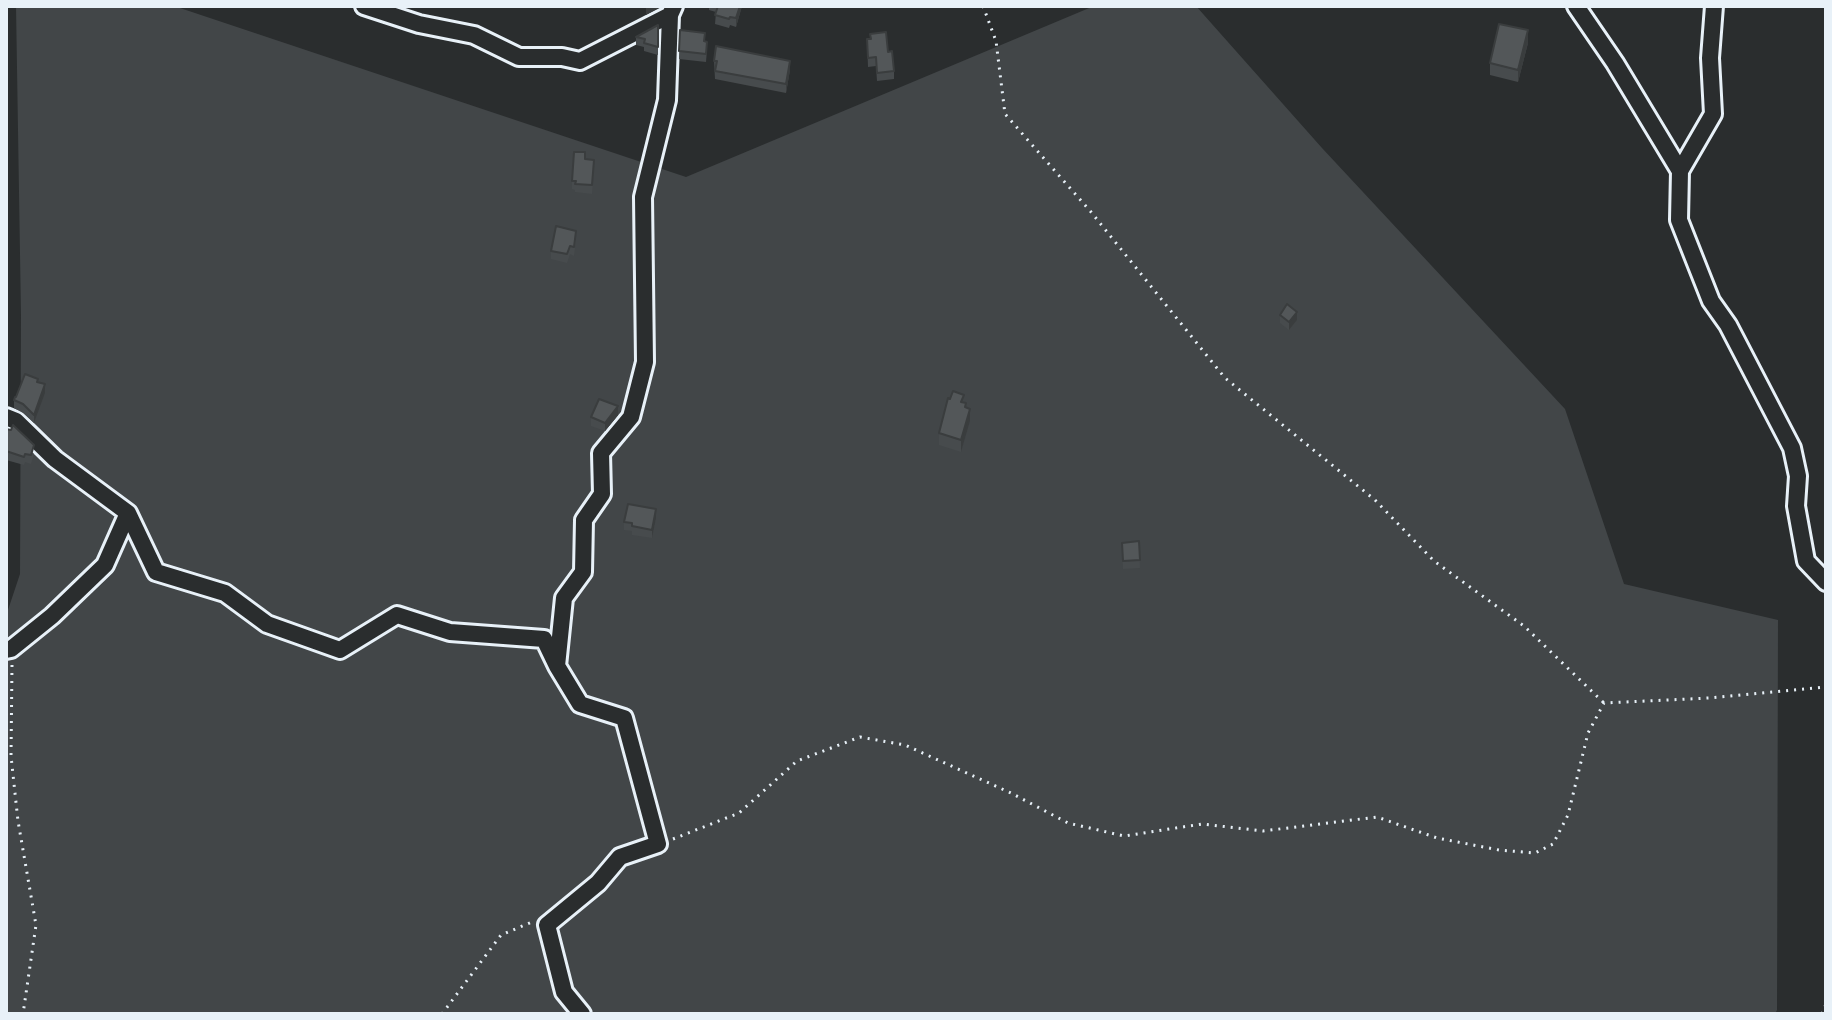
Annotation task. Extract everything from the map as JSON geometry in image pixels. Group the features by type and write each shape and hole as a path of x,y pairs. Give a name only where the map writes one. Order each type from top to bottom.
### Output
{"street":[{"path":"364,6 419,24 474,35 519,57 562,57 580,61 672,11"},
{"path":"1576,6 1615,63 1680,171"},
{"path":"1714,6 1710,58 1713,114 1680,171 1679,220 1711,301 1728,325 1792,448 1798,476 1796,506 1806,561 1826,582"},
{"path":"557,666 564,598 583,572 584,520 602,494 601,453 631,417 645,362 643,197 667,100 672,11"},
{"path":"6,417 16,421 55,459 128,513 156,572 225,593 267,624 340,650 397,615 450,632 544,639 580,704 624,718 658,844 620,857 598,883 547,925 564,992 582,1014"},
{"path":"9,649 52,616 105,565 128,513"}],"path":[{"path":"983,6 996,41 1005,114 1091,212 1225,378 1375,500 1434,561 1524,626 1604,703 1709,698 1826,687"},
{"path":"9,649 11,756 18,821 36,925 23,1014"},
{"path":"658,844 739,813 797,761 860,737 905,745 999,787 1068,823 1124,836 1202,824 1263,831 1377,817 1437,838 1499,850 1535,853 1553,844 1568,815 1588,733 1604,703"},
{"path":"442,1014 501,935 543,917"},
{"path":"1822,1014 1826,1004"}],"shaded area":[{"path":"16,6 174,6 686,177 1094,6 1196,6 1322,148 1565,409 1624,584 1778,620 1775,1014 6,1014 6,616 20,574 21,316"}],"building":[{"path":"718,6 740,6 736,18 729,19 715,15"},
{"path":"1499,24 1528,30 1518,70 1490,63"},
{"path":"658,25 658,47 636,37"},
{"path":"680,30 705,33 706,54 679,51"},
{"path":"886,32 894,71 877,73 876,57 868,58 867,39 871,39 870,34"},
{"path":"716,46 790,61 786,84 715,71"},
{"path":"574,152 585,152 585,159 594,160 592,185 572,181"},
{"path":"556,226 576,231 574,247 570,246 567,254 551,251"},
{"path":"1287,304 1297,312 1289,322 1280,315"},
{"path":"25,374 45,384 34,415 14,400"},
{"path":"953,391 964,395 961,402 970,409 961,440 939,433 948,398"},
{"path":"599,399 618,406 605,423 591,417"},
{"path":"13,425 34,445 31,455 25,454 24,457 6,451 6,429 11,430"},
{"path":"628,504 656,509 652,530 624,522"},
{"path":"1139,541 1140,560 1123,561 1122,543"}]}
